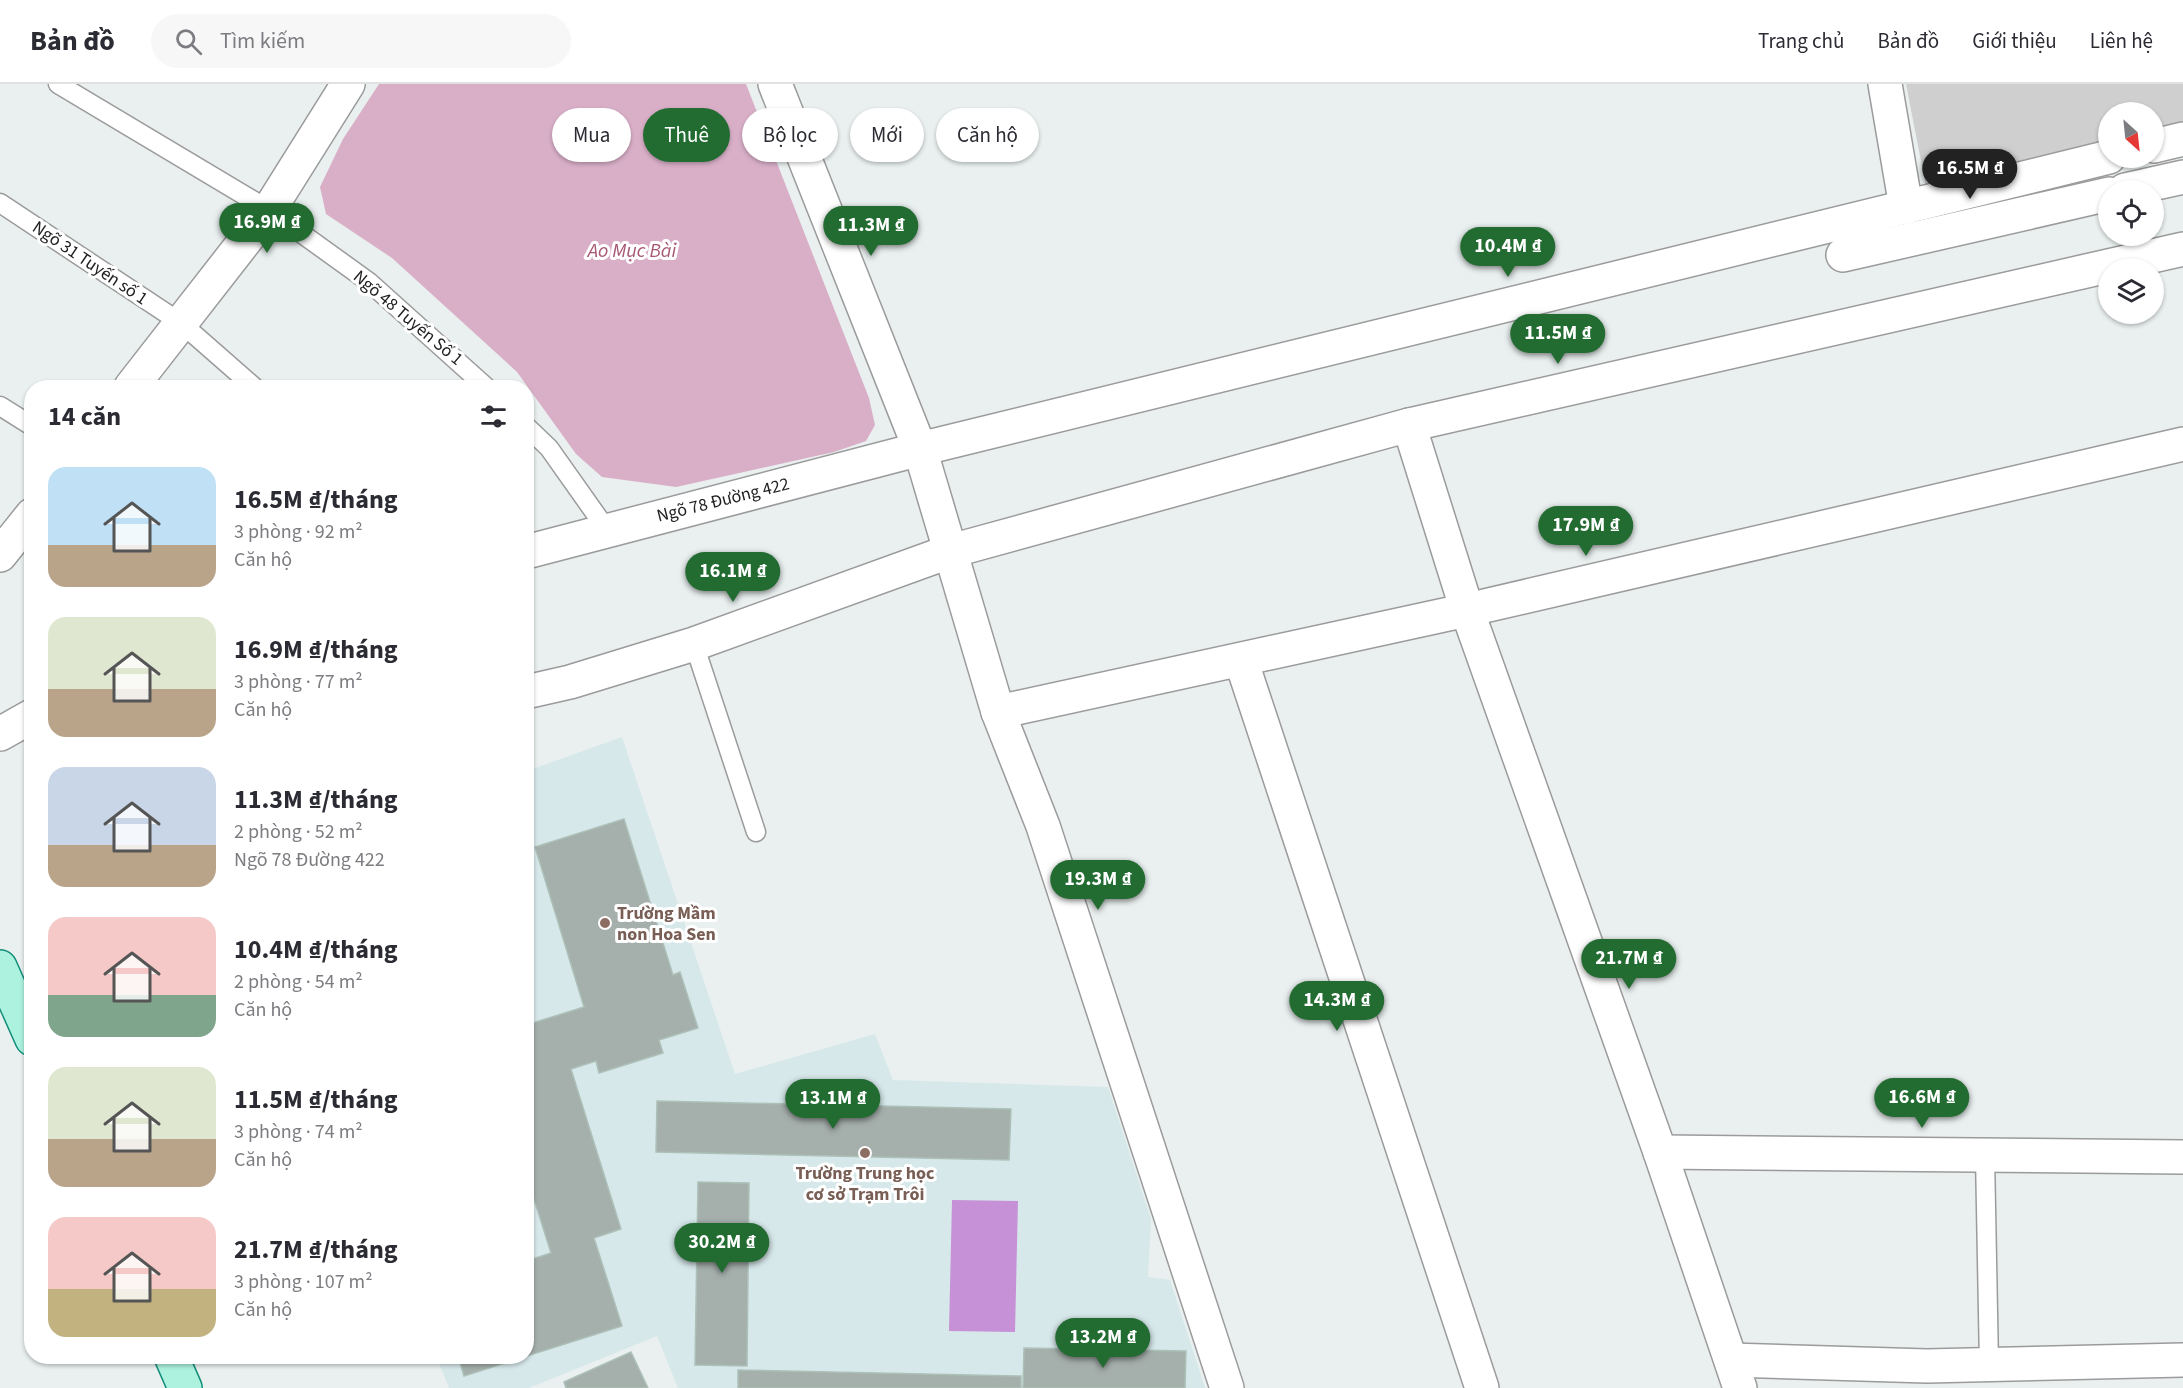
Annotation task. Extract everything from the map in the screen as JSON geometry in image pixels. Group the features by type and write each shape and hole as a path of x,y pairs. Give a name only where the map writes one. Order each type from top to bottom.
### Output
{"main road":[{"path":"0,967 24,1021"},
{"path":"174,1364 185,1388"}],"street":[{"path":"136,380 269,210 348,84"},
{"path":"774,84 920,449 998,712 1043,826 1227,1388"},
{"path":"1885,84 1906,207"},
{"path":"2164,144 2183,139"},
{"name":"Ngõ 78 Đường 422","path":"534,550 920,449 2098,160"},
{"path":"2164,181 2183,177"},
{"path":"1843,255 2098,197"},
{"path":"534,690 570,682 694,644 951,551 1409,425 2183,249"},
{"path":"1409,425 1467,610 1660,1152 1736,1374 1931,1377 1989,1365 2183,1360"},
{"path":"998,712 1467,610 2183,444"},
{"path":"0,555 24,525"},
{"path":"1241,660 1482,1388"},
{"path":"0,734 24,720"},
{"path":"1660,1152 2183,1157"}],"lane":[{"name":"Ngõ 48 Tuyến Số 1","path":"58,84 269,210 369,282 478,380"},
{"name":"Ngõ 31 Tuyến số 1","path":"0,203 181,323 246,380"},
{"path":"0,406 24,421"},
{"path":"534,434 549,448 607,530"},
{"path":"694,644 756,832"},
{"path":"1985,1155 1989,1365"}],"shaded area":[{"path":"1906,84 2183,84 2183,124 2164,129 2164,102 2098,102 2098,147 1927,192"},
{"name":"Trường Trung học cơ sở Trạm Trôi","path":"622,737 735,1074 875,1034 893,1080 1108,1087 1151,1219 1148,1277 1170,1280 1205,1388 678,1388 657,1336 529,1388 449,1388 439,1364 534,1364 534,768"},
{"path":"952,1200 1018,1201 1015,1332 949,1331"}],"water":[{"name":"Ao Mục Bài","path":"379,84 746,84 755,108 742,108 742,162 777,162 869,398 875,425 866,441 834,452 676,487 602,477 576,454 534,396 534,380 523,380 517,372 392,258 326,214 320,187 343,139"}],"building":[{"path":"624,819 673,975 680,972 698,1028 659,1040 663,1053 599,1073 596,1061 571,1069 621,1229 594,1238 622,1326 534,1354 534,1258 551,1253 534,1199 534,1023 584,1007 535,847"},
{"path":"657,1101 1011,1109 1009,1160 656,1152"},
{"path":"698,1182 749,1183 747,1366 695,1365"},
{"path":"1024,1348 1186,1351 1185,1388 1023,1388"},
{"path":"631,1352 648,1388 566,1388 564,1382"},
{"path":"460,1364 502,1364 464,1376"},
{"path":"738,1370 1021,1376 1021,1388 738,1388"}],"place":[{"name":"Trường Mầm non Hoa Sen","path":"605,923"},
{"name":"Trường Trung học cơ sở Trạm Trôi","path":"865,1153"}]}
